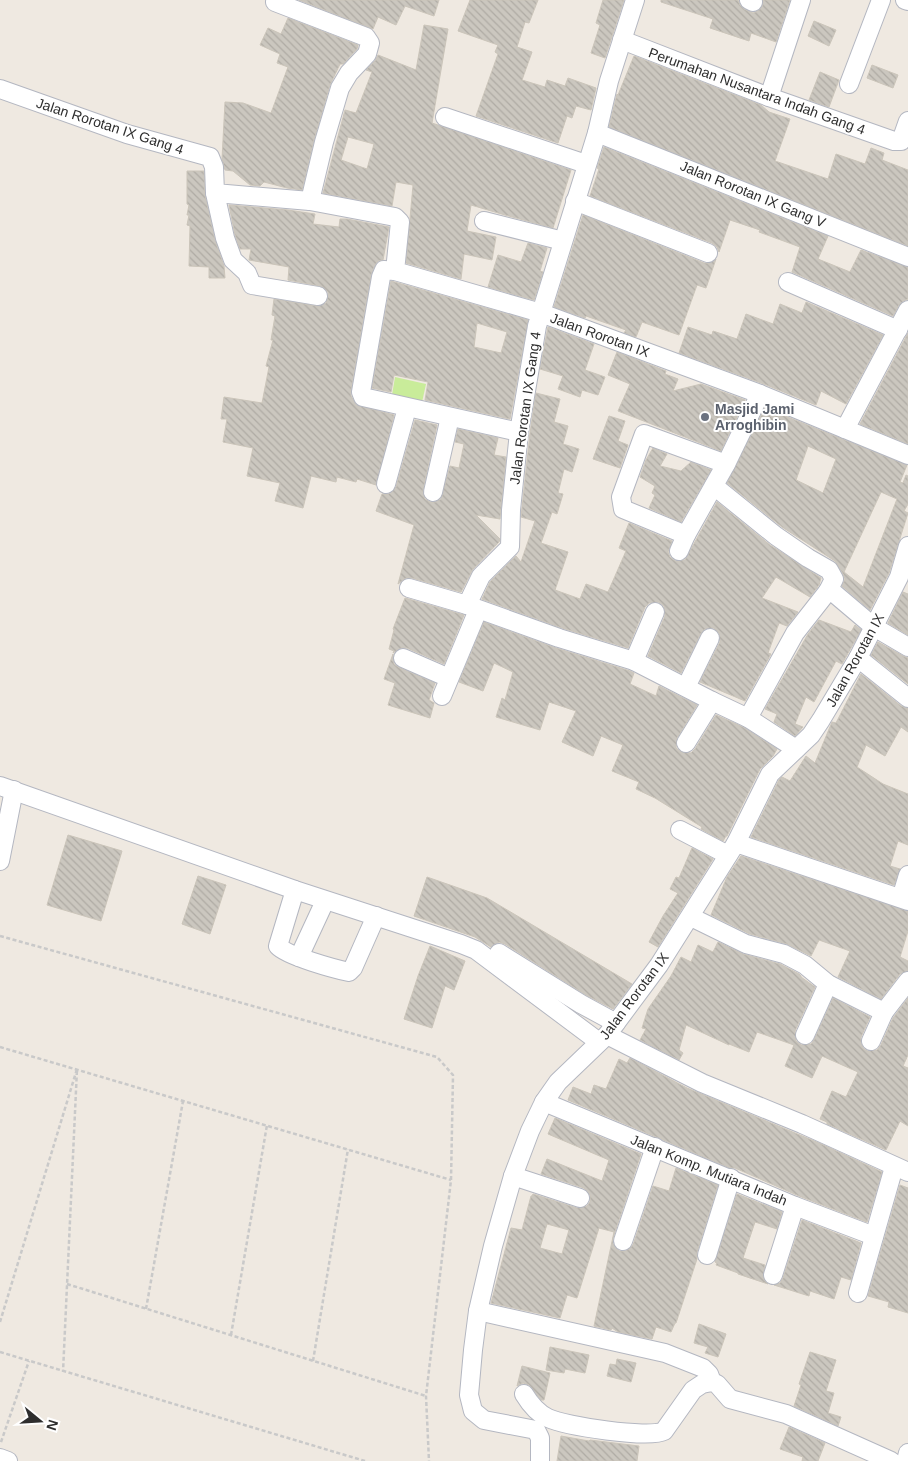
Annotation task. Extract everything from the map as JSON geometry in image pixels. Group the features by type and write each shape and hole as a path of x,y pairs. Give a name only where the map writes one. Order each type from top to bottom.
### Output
{"street":[{"name":"Jalan Rorotan IX","path":"635,0 609,81 597,133 541,313 760,394 908,455"},
{"path":"769,97 801,0"},
{"path":"849,84 881,0"},
{"path":"275,2 366,37 370,43 367,54 349,73 340,88 310,200"},
{"name":"Perumahan Nusantara Indah Gang 4","path":"622,40 769,97 894,141 901,140 908,121"},
{"name":"Jalan Rorotan IX Gang 4","path":"0,89 127,134 210,157 214,167 215,193"},
{"path":"445,116 586,164"},
{"name":"Jalan Rorotan IX Gang V","path":"597,133 908,257"},
{"path":"318,296 252,285 247,273 233,260 215,193 310,200 396,217 400,225 395,271 387,269 382,272 361,395 364,398 520,432"},
{"path":"575,201 708,253"},
{"path":"484,221 563,241"},
{"name":"Jalan Rorotan IX Gang 4","path":"395,271 541,313 537,326 520,432 511,510 510,547 481,576 473,608 442,696"},
{"path":"788,282 898,330"},
{"path":"845,429 908,310"},
{"path":"726,464 644,434 621,497 623,508 683,543 726,464 760,394"},
{"path":"386,484 407,408"},
{"path":"433,492 450,417"},
{"path":"714,486 776,536 829,570 834,579 828,591 795,633 748,718"},
{"name":"Jalan Rorotan IX","path":"540,1461 540,1438 536,1430 484,1420 473,1412 469,1395 478,1311 492,1246 513,1176 530,1131 544,1102 558,1082 607,1033 656,970 732,849 770,774 810,735 821,720 858,658 899,577 908,546"},
{"path":"409,588 634,661 748,718 796,749"},
{"path":"828,591 835,594 874,627 908,647"},
{"path":"634,661 655,612"},
{"path":"686,687 710,638"},
{"path":"403,658 449,678"},
{"path":"858,658 908,698"},
{"path":"686,743 712,701"},
{"path":"0,861 7,788 325,901 476,950 607,1033 702,1083 802,1124 901,1169 874,1236 858,1293"},
{"path":"680,830 732,849 905,900 908,875"},
{"path":"295,890 278,946 299,957 349,972 353,968 376,916"},
{"path":"299,957 325,901"},
{"path":"691,917 746,944 784,954 805,965 828,984 884,1012"},
{"path":"498,953 593,1011 607,1033"},
{"path":"871,1041 884,1012 908,981"},
{"path":"805,1035 828,984"},
{"name":"Jalan Komp. Mutiara Indah","path":"544,1102 795,1206 874,1236"},
{"path":"623,1241 656,1147"},
{"path":"513,1176 580,1198"},
{"path":"707,1255 730,1178"},
{"path":"773,1275 795,1206"},
{"path":"478,1311 665,1353 703,1368 709,1374 712,1382"},
{"path":"524,1394 538,1412 546,1418 559,1423 637,1434 659,1433 664,1430 693,1390 702,1384 712,1382 717,1384 730,1398 786,1414 892,1461"},
{"path":"906,1461 908,1453"},
{"path":"0,1458 8,1461"}],"path":[{"path":"0,936 437,1057 454,1074 451,1180 426,1396 429,1461"},
{"path":"0,1046 451,1180"},
{"path":"64,1372 77,1069"},
{"path":"0,1322 77,1069"},
{"path":"146,1309 183,1100"},
{"path":"231,1335 267,1125"},
{"path":"313,1361 348,1149"},
{"path":"67,1284 426,1396"},
{"path":"0,1352 365,1461"},
{"path":"0,1444 29,1361"}],"green space":[{"path":"395,377 426,384 421,407 391,401"}],"building":[{"path":"299,0 439,0 434,16 405,6 396,25 378,17 373,29"},
{"path":"470,0 538,0 529,23 525,22 517,47 532,52 522,80 545,87 547,80 565,86 568,78 596,88 591,110 576,106 572,118 567,116 558,143 476,116 498,54 495,52 498,45 458,31"},
{"path":"603,0 624,0 605,58 591,53 600,25 596,23"},
{"path":"661,0 738,0 744,9 753,13 762,7 763,0 790,0 776,42 751,33 749,41 710,28 713,19 661,2"},
{"path":"288,18 358,45 357,49 343,64 340,64 330,85 302,190 264,182 260,186 250,185 233,171 225,170 222,159 225,102 243,103 271,113 288,67 277,63 280,54 260,45 268,28 281,34"},
{"path":"814,21 836,30 829,46 808,36"},
{"path":"424,25 448,29 432,123 571,170 553,228 471,205 467,231 496,237 492,260 464,254 461,279 406,263 413,185 396,182 392,206 323,193 345,110 356,113 372,72 366,70 378,55 416,70","holes":["348,137 374,144 367,169 341,160"]},
{"path":"634,56 761,105 769,112 790,119 775,161 828,179 836,154 865,164 871,148 884,153 882,160 908,170 908,246 609,127 617,94"},
{"path":"872,65 898,75 893,88 867,78"},
{"path":"820,72 839,80 829,107 809,100"},
{"path":"604,147 828,236 818,259 850,272 861,250 908,267 908,299 899,305 893,316 792,272 800,247 759,232 760,230 730,220 719,252 712,243 590,196"},
{"path":"187,171 204,171 205,195 215,240 224,266 225,278 209,278 209,267 189,266 190,226 187,225 189,205 187,204"},
{"path":"229,205 315,214 313,224 339,227 340,219 347,219 389,227 383,260 378,261 371,275 351,390 351,396 356,405 394,415 376,485 357,479 356,482 337,477 336,482 311,476 303,508 275,501 280,483 247,476 253,448 223,442 227,419 221,419 224,397 262,403 269,367 266,366 273,340 271,340 275,316 272,315 274,299 317,306 326,303 328,297 328,292 320,286 288,280 289,267 249,260 251,249 240,249"},
{"path":"583,215 704,263 710,263 716,259 706,288 697,285 679,335 642,322 636,337 624,333 626,330 554,307"},
{"path":"528,243 547,248 540,271 543,272 534,300 488,287 498,255 521,262"},
{"path":"391,281 528,320 510,419 425,400 428,382 394,375 391,392 372,388","holes":["477,323 507,332 501,353 474,347"]},
{"path":"806,302 883,335 846,404 821,391 816,405 679,353 688,327 712,335 713,331 737,339 746,314 773,324 780,304 802,313"},
{"path":"548,327 594,344 585,370 605,377 598,395 582,390 580,397 558,389 563,376 540,369"},
{"path":"908,333 908,444 860,424"},
{"path":"617,352 666,371 665,374 678,379 673,391 701,384 745,400 721,451 618,411 630,384 608,375"},
{"path":"536,393 560,399 554,422 568,426 563,444 579,449 572,472 564,469 558,493 563,494 557,514 552,512 541,543 568,552 555,590 580,599 586,584 608,592 626,551 619,548 629,523 672,541 668,552 670,557 675,561 685,560 717,502 770,545 821,578 819,585 810,597 776,577 762,598 798,612 787,626 779,623 768,653 771,654 745,701 700,682 720,642 719,633 714,628 705,629 701,633 681,673 648,656 665,616 664,606 659,602 649,603 645,607 628,648 562,628 482,599 490,582 516,556 521,562 535,521 521,517"},
{"path":"765,408 907,465 900,482 903,483 906,475 908,476 908,504 904,511 908,513 889,573 870,610 842,586 845,579 835,561 782,527 727,483","holes":["808,446 836,459 823,493 796,480","881,492 897,499 863,587 844,572"]},
{"path":"609,416 625,421 618,441 628,445 620,468 593,459"},
{"path":"415,420 437,425 423,490 425,499 430,502 436,502 441,499 450,466 459,468 464,444 455,442 458,429 498,438 494,455 506,457 500,519 476,515 500,539 499,542 473,569 461,592 412,578 406,578 398,584 414,525 376,511 382,494 389,494 396,487"},
{"path":"653,448 667,454 660,466 681,471 691,462 711,470 681,522 649,508 655,495 652,493 655,486 640,477"},
{"path":"903,592 908,594 908,635 888,623"},
{"path":"405,598 464,615 444,664 407,648 401,648 393,653 394,651 389,649 393,629"},
{"path":"819,620 851,632 855,625 861,630 842,664 836,661 814,702 806,697 795,724 803,727 795,736 774,722 777,714 765,709 808,634"},
{"path":"484,622 556,648 630,671 634,673 630,684 656,696 659,686 697,705 677,738 676,748 681,752 691,753 695,749 716,715 743,727 777,749 760,769 723,841 701,829 702,827 655,798 636,789 639,782 612,771 623,745 601,736 593,756 562,742 576,711 549,702 540,730 496,717 502,698 505,700 513,672 494,663 483,691 459,682"},
{"path":"878,642 908,658 908,684 871,655"},
{"path":"393,654 394,664 398,667 435,683 429,700 434,703 430,718 388,705 395,683 384,679"},
{"path":"861,674 901,706 908,708 908,732 901,727 885,756 866,745 857,767 883,784 908,794 908,845 898,841 890,866 900,869 894,885 751,837 779,780 782,777 790,781 806,756 815,763 832,722 836,723"},
{"path":"68,835 122,851 101,921 47,905"},
{"path":"692,848 713,859 658,947 649,942 678,893 670,889 676,877 679,878"},
{"path":"741,856 908,911 908,931 900,957 908,961 908,971 900,974 881,999 838,977 850,951 819,940 811,956 787,944 750,934 711,915 727,877"},
{"path":"198,876 226,885 210,934 182,924"},
{"path":"427,877 487,898 632,984 613,1009 586,995 505,944 499,942 491,947 475,937 414,916"},
{"path":"718,942 743,954 780,964 799,974 815,987 795,1031 796,1041 801,1045 811,1044 814,1040 833,998 870,1017 861,1037 861,1043 867,1051 877,1050 893,1018 908,998 908,1055 903,1066 908,1068 908,1126 900,1121 886,1150 827,1124 827,1122 820,1119 832,1091 846,1097 858,1072 822,1056 812,1078 785,1066 794,1045 757,1032 749,1052 686,1025 679,1050 683,1053 679,1060 640,1040 646,1029 642,1028 648,1009 671,976 681,957 691,962 698,945 713,952"},
{"path":"430,946 465,961 454,990 445,986 432,1028 404,1019"},
{"path":"630,1058 687,1088 819,1143 882,1172 867,1222 799,1196 735,1168 730,1168 568,1100 573,1087 591,1094 594,1085 606,1089 619,1059 627,1063"},
{"path":"555,1118 641,1154 613,1238 613,1244 619,1251 626,1251 633,1245 653,1186 669,1191 676,1168 718,1185 697,1252 697,1259 676,1323 671,1332 656,1327 652,1339 618,1332 612,1328 611,1330 594,1326 614,1232 599,1228 577,1298 567,1295 560,1318 491,1303 511,1228 522,1230 531,1196 533,1194 577,1208 587,1206 590,1202 590,1195 584,1188 541,1174 547,1159 602,1181 609,1160 548,1134","holes":["547,1224 569,1230 562,1254 540,1248"]},
{"path":"900,1185 908,1188 908,1313 888,1307 889,1302 868,1296"},
{"path":"737,1194 782,1212 777,1229 755,1222 743,1258 765,1265 763,1277 768,1284 716,1265 717,1263 715,1262"},
{"path":"802,1220 861,1243 851,1280 841,1277 834,1299 810,1291 809,1296 774,1285 780,1283 783,1278"},
{"path":"699,1324 726,1334 718,1357 705,1353 708,1347 694,1343"},
{"path":"550,1347 589,1355 585,1373 565,1369 564,1373 546,1370"},
{"path":"810,1352 836,1360 826,1391 834,1393 828,1413 841,1417 838,1426 794,1406"},
{"path":"617,1359 636,1363 631,1382 607,1376 610,1364 616,1365"},
{"path":"522,1366 550,1373 544,1400 541,1400 529,1385 523,1383 517,1386"},
{"path":"789,1427 825,1443 818,1461 802,1461 803,1457 780,1449"},
{"path":"561,1436 639,1446 637,1461 557,1461"}],"place":[{"name":"Masjid Jami Arroghibin","path":"705,417"}]}
